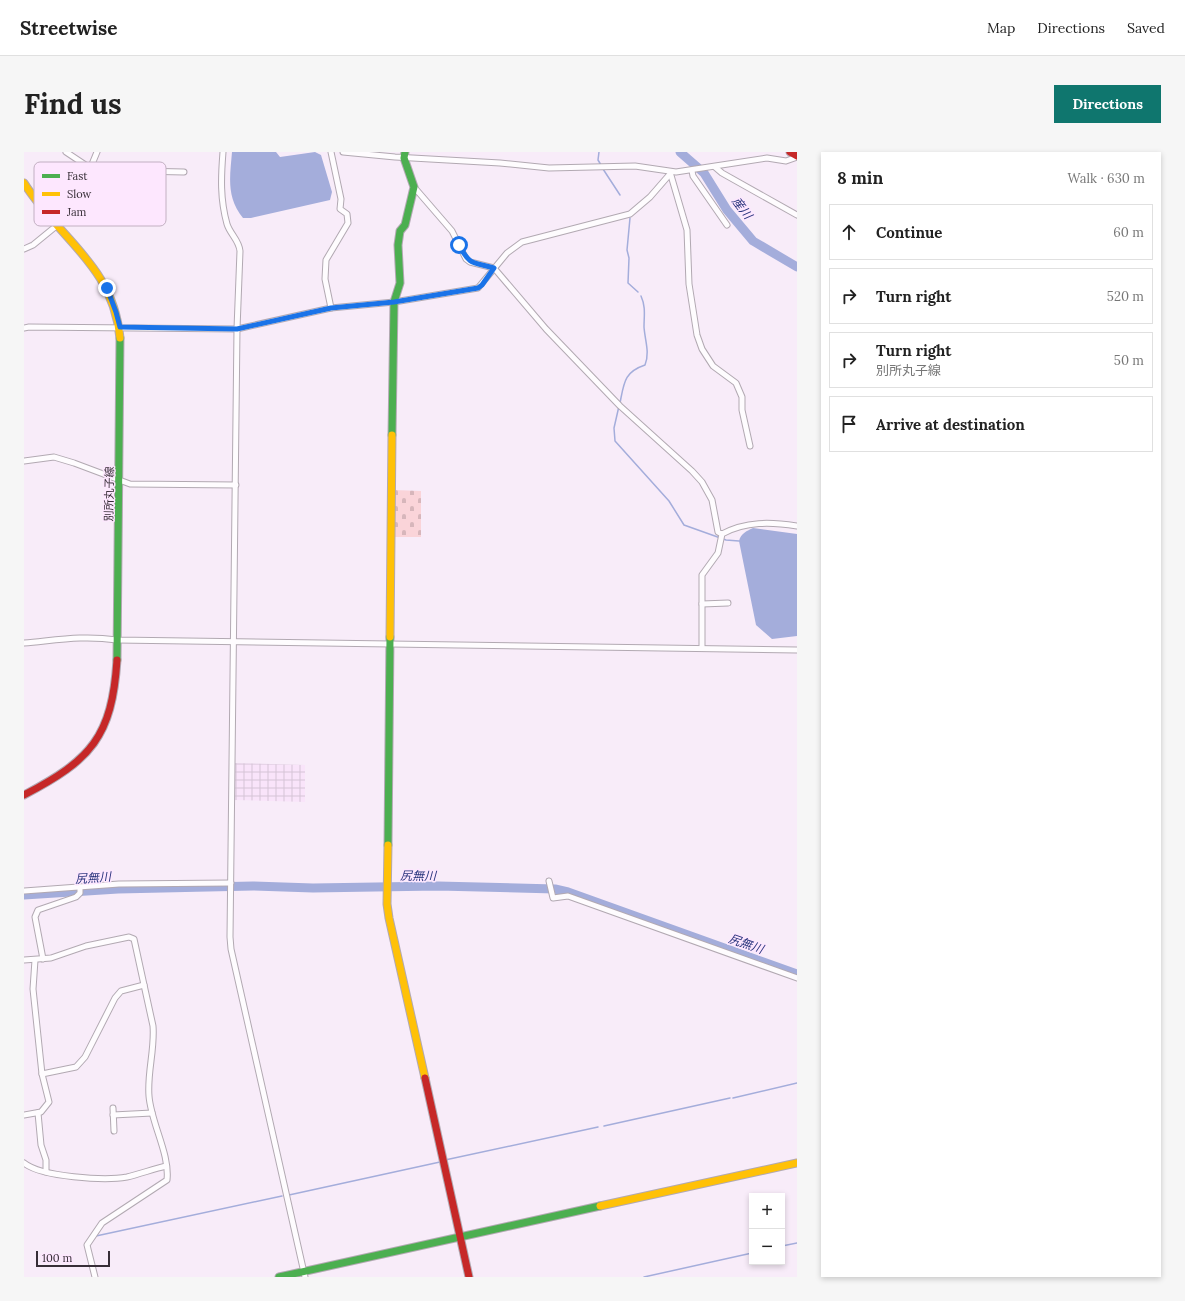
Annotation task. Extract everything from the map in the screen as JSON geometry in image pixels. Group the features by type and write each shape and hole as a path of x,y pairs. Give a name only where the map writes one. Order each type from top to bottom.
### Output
{"street":[{"path":"66,152 80,162"},
{"path":"94,162 96,152"},
{"path":"223,152 220,188 227,225 238,241 240,251 237,329 231,949 304,1274"},
{"path":"331,152 341,199 340,209 347,214 348,224 326,260 325,279 331,308"},
{"path":"343,152 405,155 549,168 635,166 670,173 693,171 767,158 786,161 797,157"},
{"path":"790,152 797,157"},
{"path":"405,155 414,187 452,231 466,259 470,262 494,268 546,329 615,401 702,482 712,500 718,532 722,534"},
{"path":"713,167 797,215"},
{"path":"693,171 693,176 727,225"},
{"path":"166,172 184,172"},
{"path":"24,328 120,327 237,329 331,308 394,302 478,288 507,253 522,242 630,214 650,198 670,173"},
{"path":"670,173 687,230 689,284 697,335 702,349 713,366 736,383 742,397 742,410 750,446"},
{"name":"別所丸子線","path":"24,183 34,196"},
{"path":"414,187 405,225 400,231 398,245 400,283 394,302 389,644 388,911 468,1277"},
{"path":"24,249 33,245 57,226"},
{"name":"別所丸子線","path":"24,795 59,776 84,757 103,730 115,694 120,481 120,327 107,288 90,263 57,226"},
{"path":"24,461 54,458 74,463 130,484 236,484"},
{"path":"722,534 744,524 755,523 797,526"},
{"path":"702,648 702,575 718,553 722,534"},
{"path":"702,604 728,603"},
{"path":"24,643 62,638 86,637 117,640 797,650"},
{"path":"24,891 80,889 119,884 231,883"},
{"path":"550,883 553,898 568,896 797,978"},
{"path":"43,959 34,917 38,910 76,897 80,889"},
{"path":"24,960 43,959 86,946 129,937 134,939 154,1032 149,1095 152,1113 166,1166 167,1178 165,1183 102,1223 94,1232 87,1245 94,1277"},
{"path":"24,1115 41,1112 49,1102 42,1074 33,989 35,960"},
{"path":"42,1074 79,1066 86,1057 115,998 121,991 144,985"},
{"path":"113,1108 114,1131"},
{"path":"38,1113 41,1145 46,1160 46,1172"},
{"path":"113,1115 152,1113"},
{"path":"24,1162 30,1168 46,1172 94,1179 126,1177 166,1166"},
{"path":"279,1277 304,1274 460,1237 797,1163"}],"shaded area":[{"path":"234,763 305,765 305,802 234,800"}],"green space":[{"path":"394,490 421,491 421,537 394,537"}],"water":[{"path":"232,152 276,152 280,157 315,152 321,155 332,192 330,200 251,218 243,218 234,202 230,186"},
{"path":"753,528 797,534 797,636 772,639 756,625 739,541 746,531"}],"waterway":[{"path":"599,152 598,160 601,165"},
{"name":"産川","path":"680,152 704,173 727,210 753,241 797,267"},
{"path":"603,169 620,195"},
{"path":"630,218 627,250 629,258 628,283 638,292"},
{"path":"620,403 626,379 633,371 645,365 647,356 644,308 641,296"},
{"path":"619,406 614,428 615,441 669,501 684,525 726,540 739,541"},
{"name":"尻無川","path":"24,895 118,889 253,886 313,888 438,886 555,889 568,892 797,974"},
{"path":"733,1098 797,1083"},
{"path":"604,1126 730,1098"},
{"path":"445,1160 598,1127"},
{"path":"289,1195 440,1162"},
{"path":"96,1236 282,1196"},
{"path":"785,1245 797,1243"},
{"path":"644,1277 749,1254"}],"traffic: fast":[{"path":"392,435 394,302 400,283 398,245 400,231 405,225 414,187 404,158 405,152"},
{"path":"117,660 120,338"},
{"path":"388,845 390,637"},
{"path":"279,1277 600,1206"}],"traffic: slow":[{"path":"24,183 34,197"},
{"path":"58,226 83,254 107,291 115,313 120,338"},
{"path":"390,637 392,435"},
{"path":"388,845 387,904 389,918 425,1078"},
{"path":"600,1206 797,1163"}],"traffic: jam":[{"path":"790,152 797,156"},
{"path":"24,795 66,770 82,757 94,743 103,727 110,709 117,660"},
{"path":"425,1078 469,1277"}],"route":[{"path":"107,288 120,327 237,329 331,308 394,302 478,288 482,285 494,268 470,262 466,259 459,245"}]}
